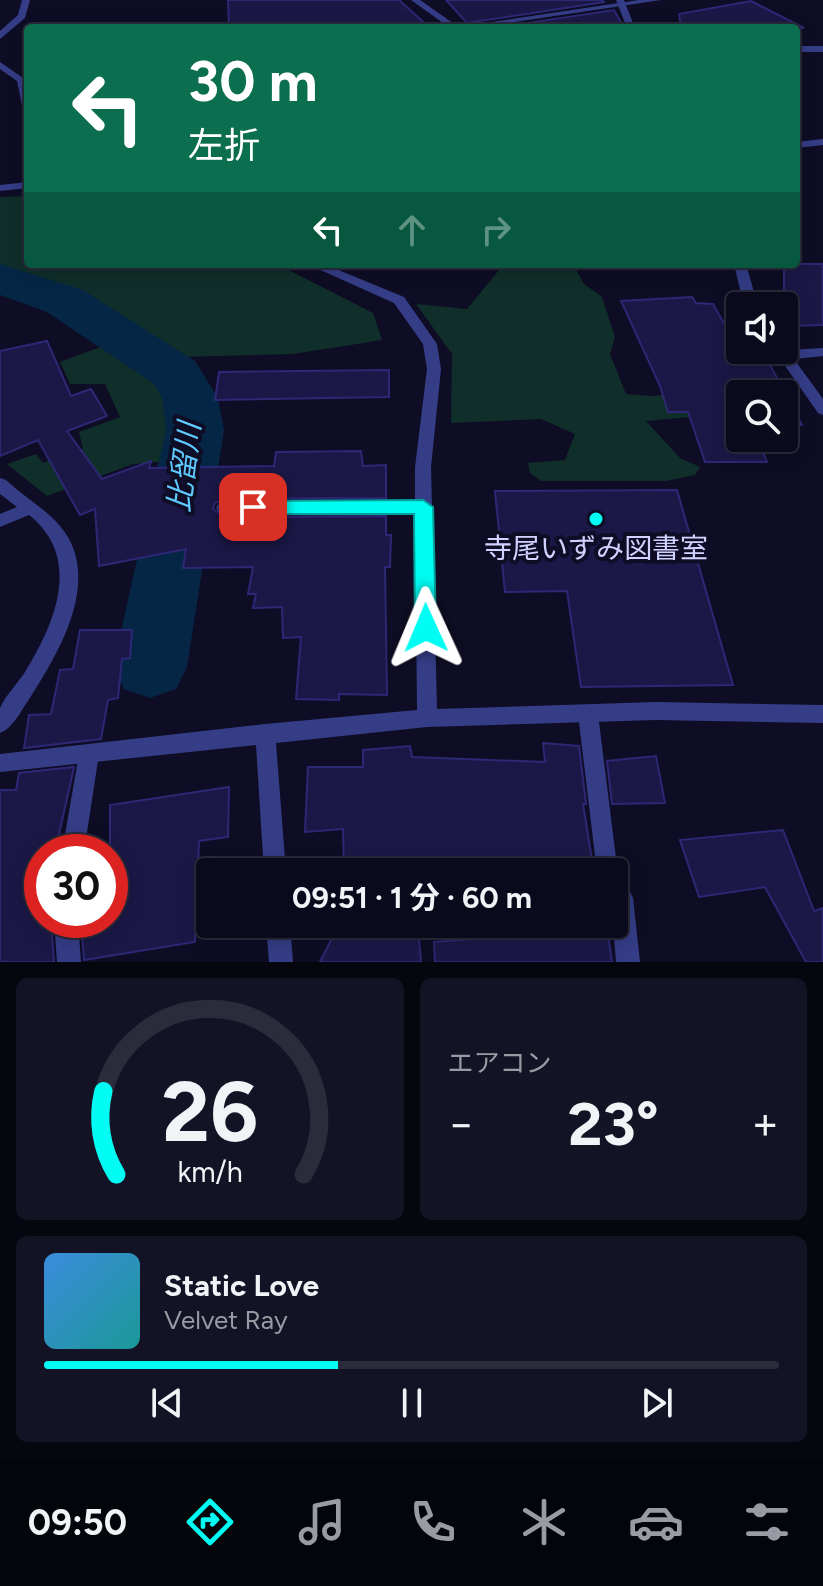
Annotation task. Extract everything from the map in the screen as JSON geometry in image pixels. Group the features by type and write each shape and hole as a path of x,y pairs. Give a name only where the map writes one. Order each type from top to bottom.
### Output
{"street":[{"path":"2,31 25,13 26,0"},
{"path":"415,0 450,24"},
{"path":"483,24 657,0"},
{"path":"623,3 630,24"},
{"path":"800,49 823,49"},
{"path":"0,65 21,80 24,93"},
{"path":"800,145 823,142"},
{"path":"0,188 24,185"},
{"path":"323,268 399,300 430,344 434,369 423,467 427,718"},
{"path":"741,268 747,292"},
{"path":"798,352 823,352"},
{"path":"791,364 823,410"},
{"path":"0,484 53,528 71,572 69,599 34,672 0,724"},
{"path":"224,508 423,507"},
{"path":"0,521 28,509"},
{"path":"0,763 427,718 656,711 823,714"},
{"path":"588,714 606,858"},
{"path":"265,733 274,858"},
{"path":"76,834 89,754"},
{"path":"67,938 69,962"},
{"path":"279,938 281,962"},
{"path":"626,938 628,962"}],"green space":[{"path":"24,196 24,268 285,268 373,313 382,340 293,354 180,357 126,336 71,298 0,275 0,197"},
{"path":"501,268 575,268 584,284 602,297 615,337 610,354 626,394 650,396 726,390 726,410 723,414 646,421 680,458 700,467 695,475 666,481 541,481 530,473 528,463 565,460 575,434 541,419 451,423 452,354 416,304 467,309"},
{"path":"106,345 161,374 182,397 187,414 183,460 133,464 47,496 7,464 36,454 43,463 83,449 79,432 120,417 105,384 70,384 60,362"}],"building":[{"path":"228,0 399,0 426,24 229,24"},
{"path":"446,0 602,0 604,2 467,23"},
{"path":"751,1 796,24 680,24 679,14"},
{"path":"614,10 622,24 521,24"},
{"path":"823,264 823,325 798,326 798,292 784,292 784,268"},
{"path":"692,297 696,303 713,304 726,327 726,364 769,364 778,380 726,380 726,452 763,452 767,462 705,462 688,412 668,412 660,386 621,301"},
{"path":"47,341 71,396 91,389 107,416 67,431 102,479 151,461 149,468 274,466 276,452 361,451 363,466 386,465 386,498 224,499 215,503 213,509 224,517 386,516 386,535 391,535 390,567 385,567 387,695 339,694 339,700 296,699 301,637 283,638 282,607 253,608 256,594 248,594 253,567 183,568 186,549 99,566 95,509 80,515 38,440 0,456 0,351"},
{"path":"389,370 389,397 215,400 219,372"},
{"path":"677,490 733,685 581,687 567,591 505,592 495,491"},
{"path":"80,630 132,630 130,658 122,659 118,698 108,700 101,739 24,748 29,715 51,714 60,670 73,669"},
{"path":"543,743 579,746 586,804 583,804 592,858 344,858 343,829 305,832 308,767 363,767 363,750 410,746 412,757 545,762"},
{"path":"656,756 665,803 612,804 607,761"},
{"path":"74,767 59,834 24,834 24,938 52,938 54,962 0,962 0,790 16,790 19,773"},
{"path":"229,787 228,837 199,841 195,942 84,960 82,938 128,938 128,834 110,834 110,805"},
{"path":"783,830 814,911 823,908 823,962 806,962 765,887 699,897 680,840"},
{"path":"332,938 419,938 421,962 320,962"},
{"path":"484,938 609,938 612,962 435,962 434,942"}],"waterway":[{"name":"比留川","path":"0,279 65,301 175,373 190,398 195,430 150,667"}],"place":[{"name":"寺尾いずみ図書室","path":"596,519"}],"route":[{"path":"253,507 423,507 426,628"}]}
